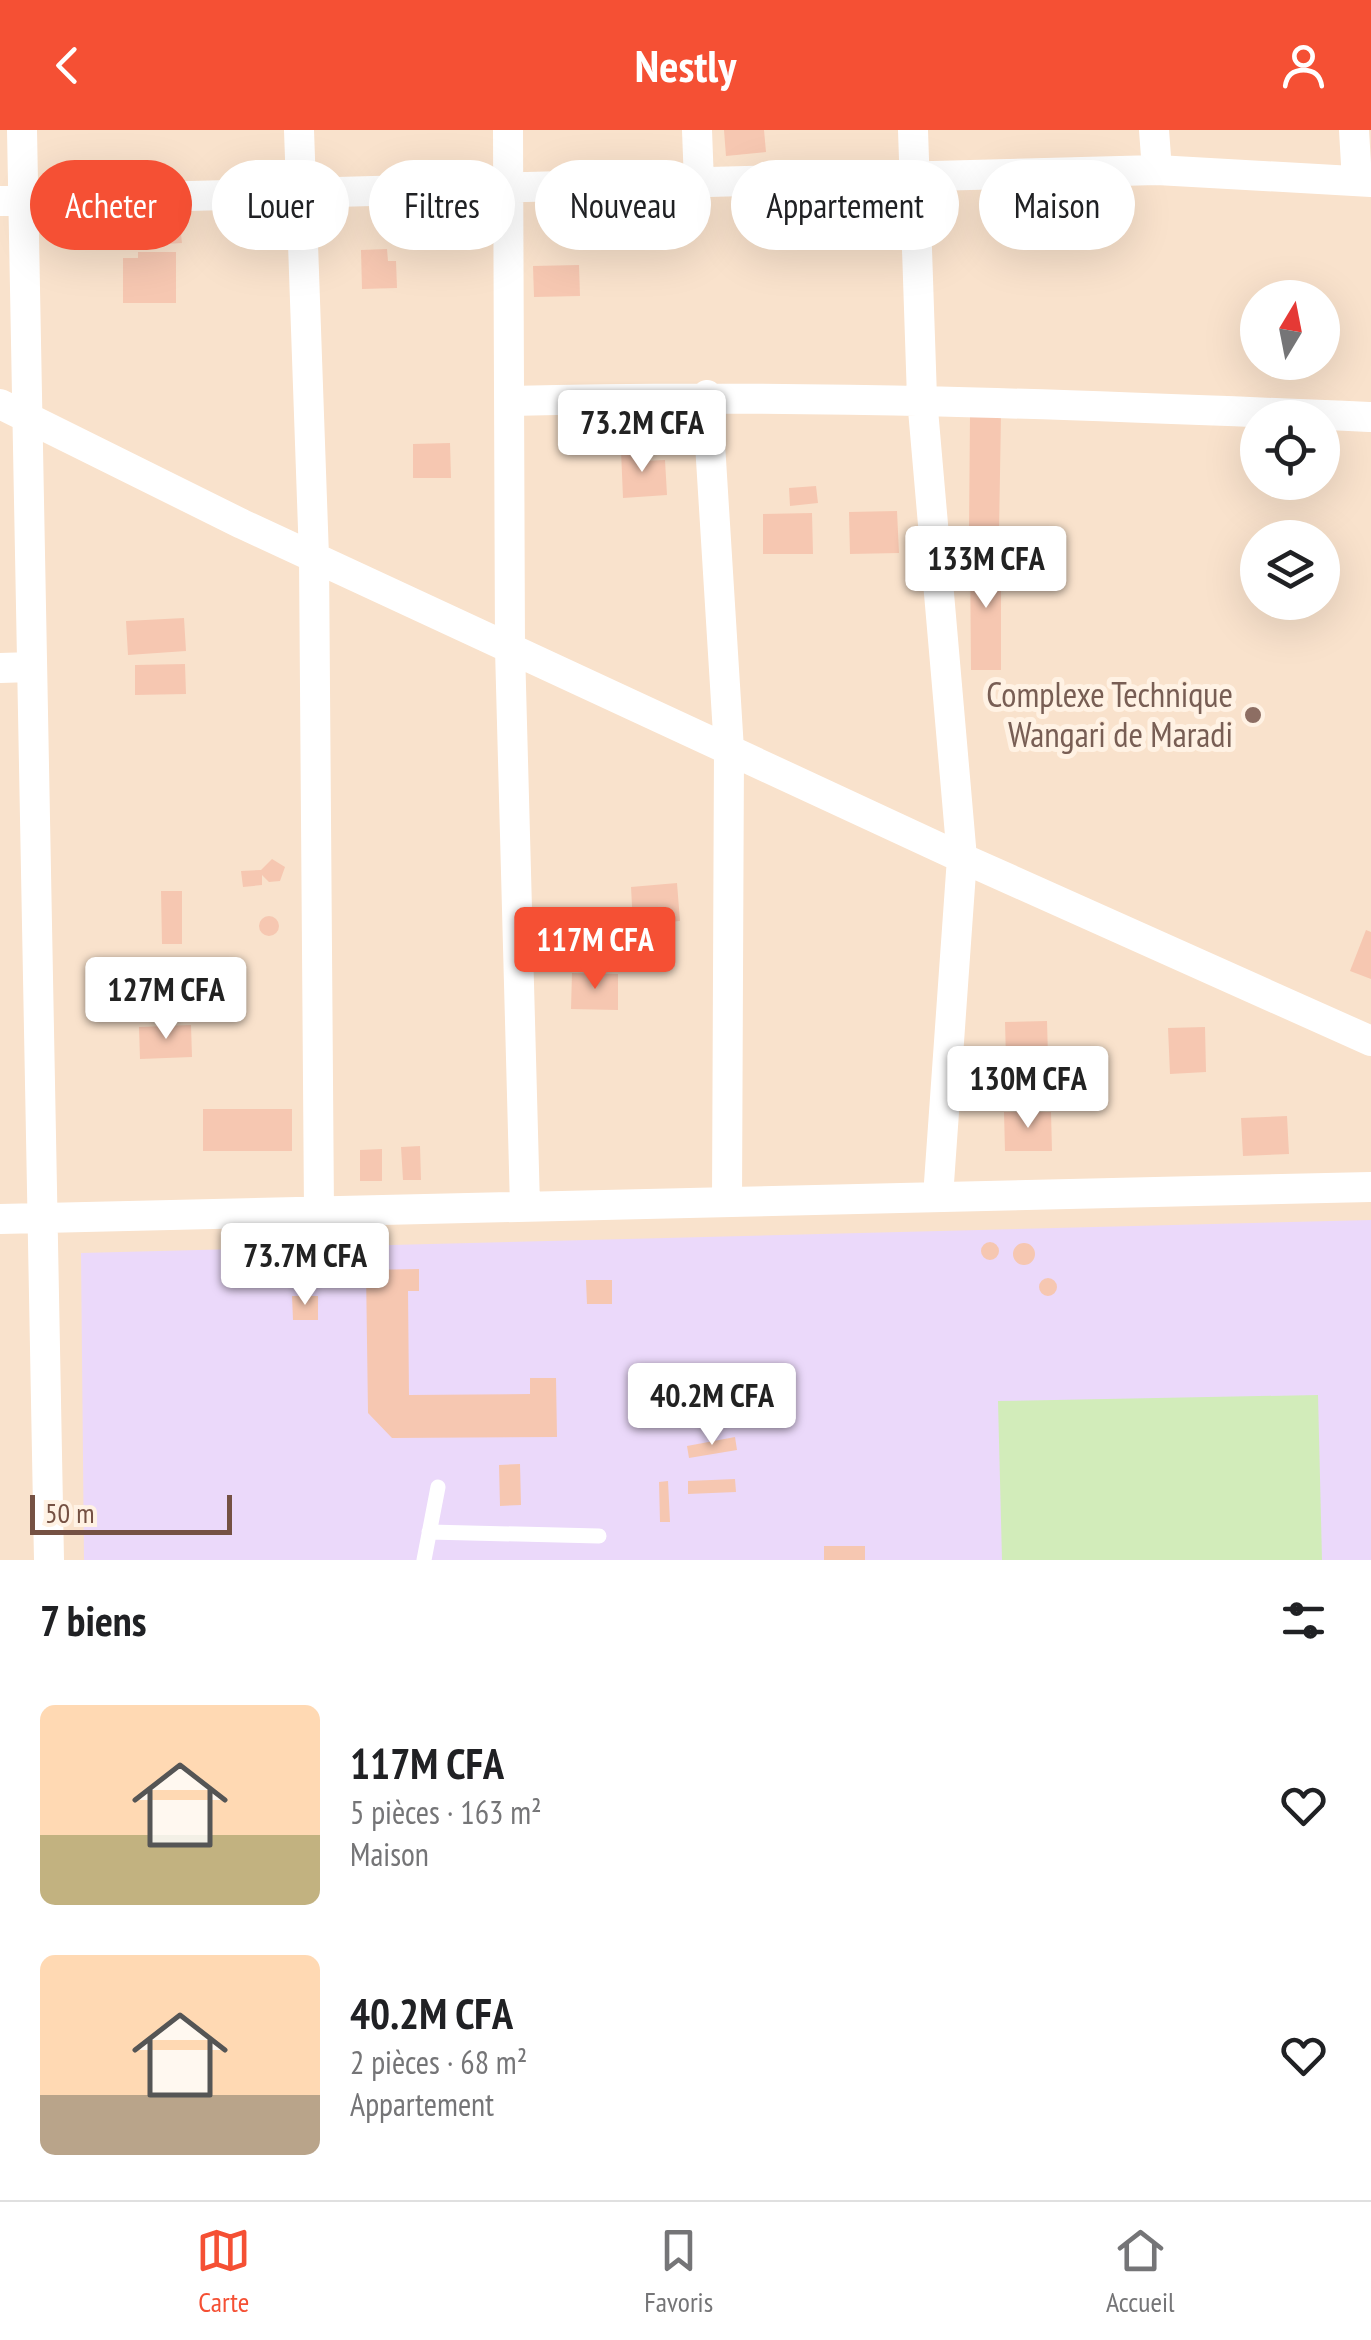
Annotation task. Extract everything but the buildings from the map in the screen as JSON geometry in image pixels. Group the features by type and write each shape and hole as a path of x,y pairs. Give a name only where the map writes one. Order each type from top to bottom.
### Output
{"street":[{"path":"22,130 12,201 14,410 32,667 49,1560"},
{"path":"299,130 299,160"},
{"path":"508,130 508,160"},
{"path":"698,130 699,160"},
{"path":"913,130 914,160"},
{"path":"1154,130 1157,170"},
{"path":"959,175 1157,170 1364,181 1354,130"},
{"path":"12,201 212,195"},
{"path":"301,250 314,557 319,1212"},
{"path":"509,250 510,648 525,1207"},
{"path":"917,250 922,398 962,858 938,1197"},
{"path":"510,401 707,396 922,398 1371,417"},
{"path":"707,396 729,750 727,1202"},
{"path":"14,410 314,557 729,750 1371,1041"},
{"path":"0,668 32,667"},
{"path":"0,1219 1371,1186"}],"lane":[{"path":"424,1560 438,1487"},
{"path":"430,1532 598,1536"}],"shaded area":[{"path":"0,130 1371,130 1371,1560 0,1560"},
{"path":"1371,1220 1371,1560 84,1560 81,1253"}],"green space":[{"path":"1318,1395 1322,1560 1002,1560 998,1401"}],"place":[{"name":"Complexe Technique Wangari de Maradi","path":"1253,715"}]}
